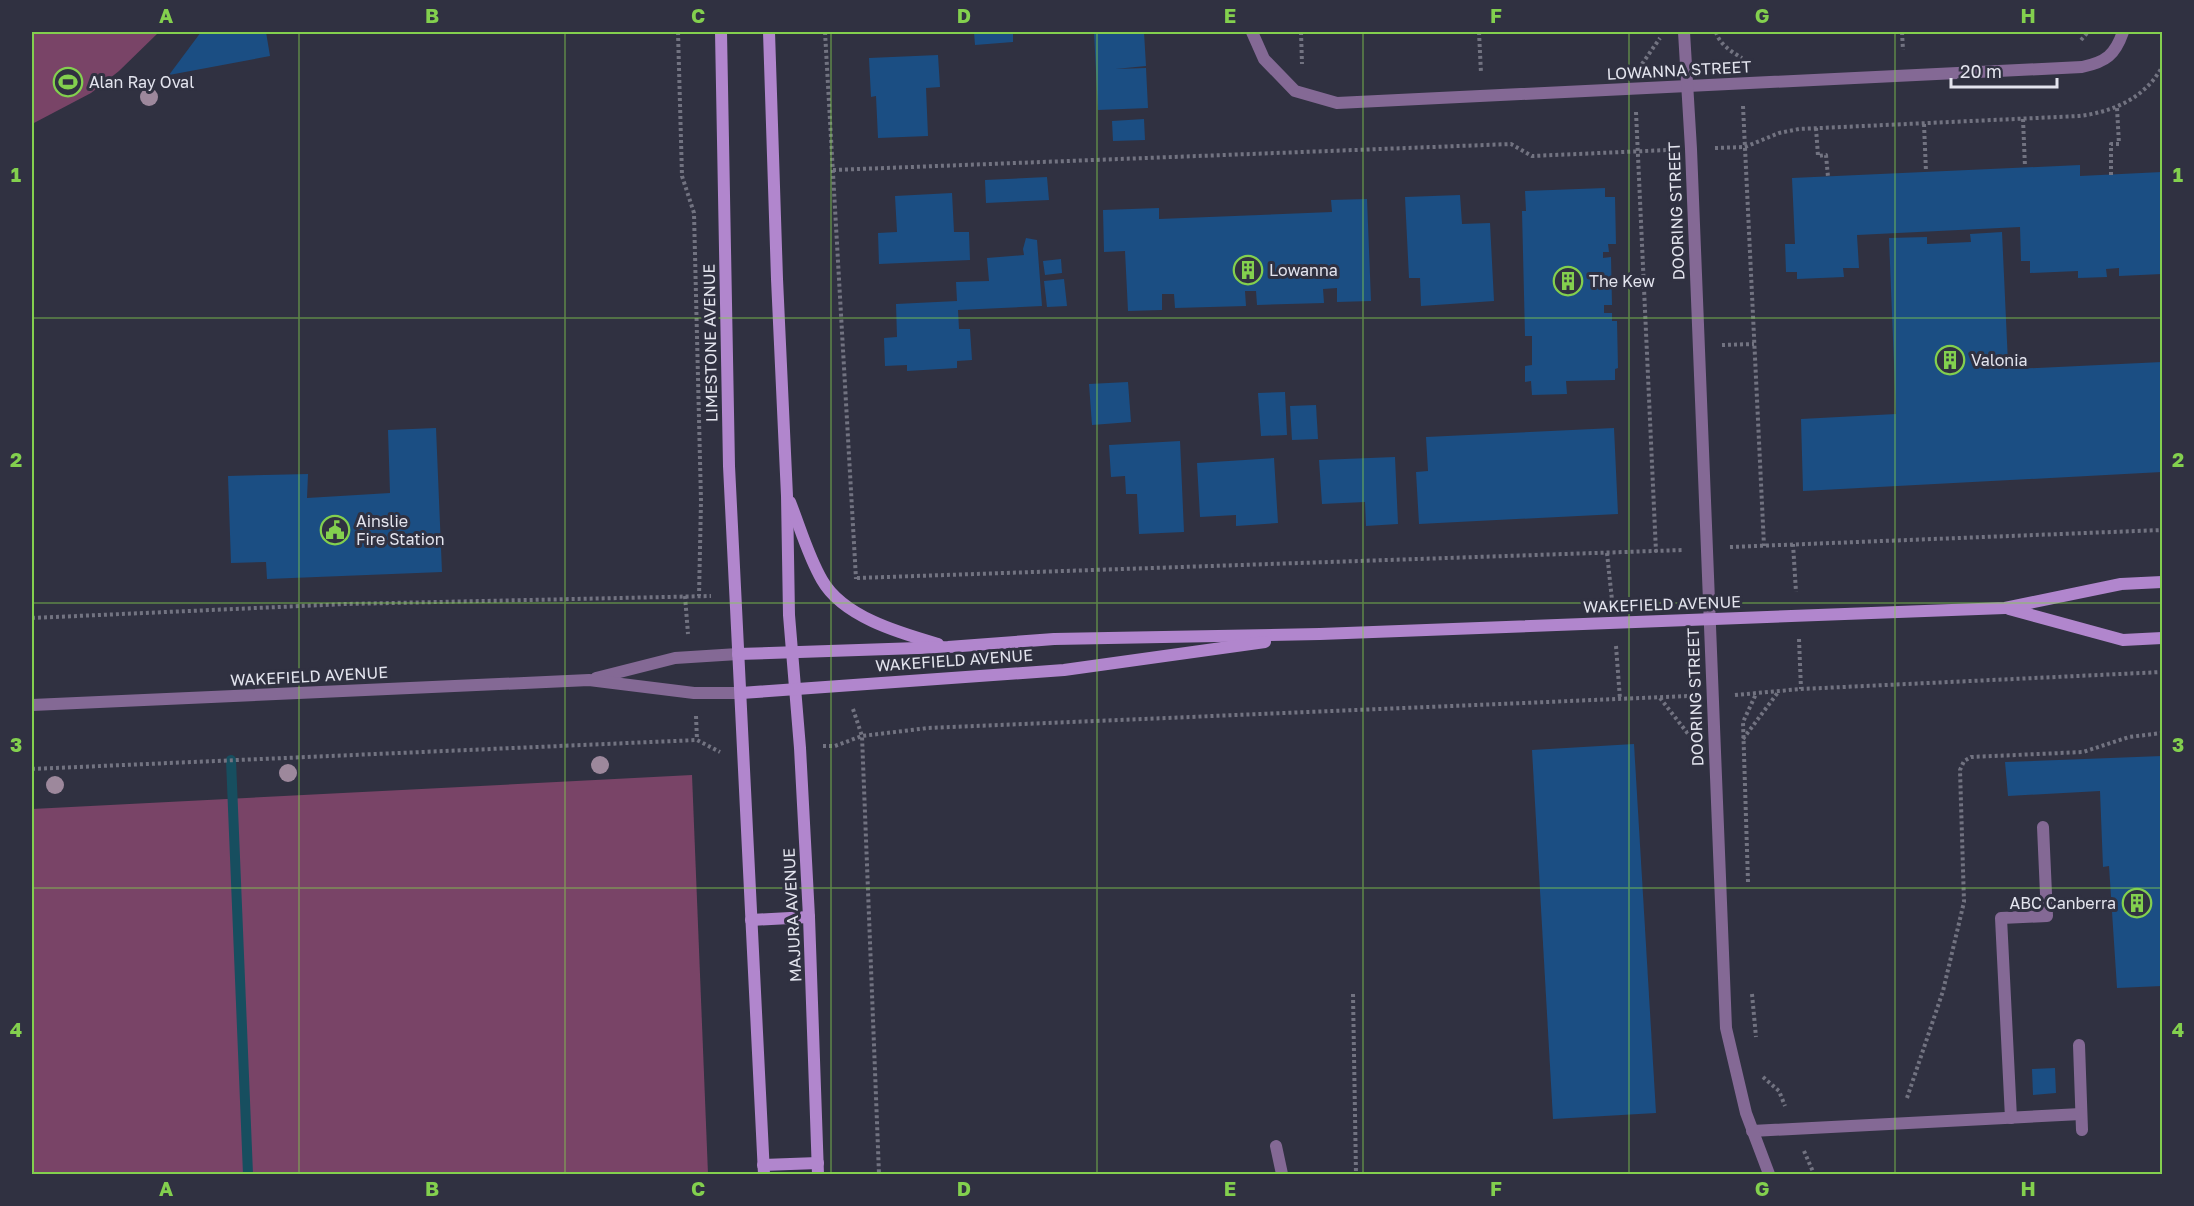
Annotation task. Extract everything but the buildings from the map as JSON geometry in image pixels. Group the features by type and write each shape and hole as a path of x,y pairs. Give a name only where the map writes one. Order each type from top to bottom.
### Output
{"main road":[{"name":"LIMESTONE AVENUE","path":"721,32 729,466 738,654"},
{"path":"769,32 792,654"},
{"path":"787,496 822,581 839,599 878,623 902,634 948,647"},
{"name":"WAKEFIELD AVENUE","path":"738,654 948,647 1054,639 1320,634 2005,608 2121,584 2163,582"},
{"name":"WAKEFIELD AVENUE","path":"2005,608 2123,640 2163,638"},
{"name":"WAKEFIELD AVENUE","path":"741,693 1064,670 1320,634"},
{"path":"738,654 764,1170 818,1169"},
{"name":"MAJURA AVENUE","path":"792,654 800,748 809,917 818,1169"},
{"path":"751,920 809,917"}],"street":[{"name":"LOWANNA STREET","path":"1252,32 1264,59 1295,91 1337,103 2082,67 2097,64 2109,57 2119,45 2123,32"},
{"name":"DOORING STREET","path":"1684,32 1691,149 1726,1028 1737,1081 1752,1131 1769,1174"},
{"name":"WAKEFIELD AVENUE","path":"589,680 675,658 738,654"},
{"name":"WAKEFIELD AVENUE","path":"32,705 589,680 694,693 741,693"},
{"path":"2011,1118 2001,918 2047,916 2043,827"},
{"path":"2079,1045 2082,1130"},
{"path":"1752,1131 2081,1114"},
{"path":"1276,1146 1282,1174"}],"path":[{"path":"678,32 682,176 694,213 701,501 699,596"},
{"path":"825,32 833,170 857,578 1656,552 1638,152 1532,156 1511,144 833,170"},
{"path":"1301,32 1302,72"},
{"path":"1479,32 1481,81"},
{"path":"1716,32 1717,37 1726,47 1740,58"},
{"path":"1902,32 1903,60"},
{"path":"2163,67 2148,87 2117,108 2088,115 1816,128 1779,133 1745,147 1764,546 2163,530"},
{"path":"2111,175 2111,144 2119,144 2117,108"},
{"path":"2023,119 2025,167"},
{"path":"1924,124 1926,172"},
{"path":"1816,128 1818,156 1826,155 1828,177"},
{"path":"685,596 687,632"},
{"path":"32,618 346,603 713,596"},
{"path":"835,746 862,736 928,728 1712,696 2163,672"},
{"path":"1742,740 1779,691"},
{"path":"1748,889 1742,740 1743,722 1756,694"},
{"path":"854,712 862,736 879,1174"},
{"path":"696,719 698,740"},
{"path":"1906,1123 1907,1098 1943,991 1964,902 1960,770 1964,761 1971,757 2083,752 2129,737 2163,733"},
{"path":"32,769 698,740 719,752"},
{"path":"1752,983 1756,1046"},
{"path":"1353,994 1356,1174"},
{"path":"1762,1075 1779,1091 1814,1174"}],"shaded area":[{"name":"Alan Ray Oval","path":"32,32 159,32 119,71 91,93 32,124"},
{"path":"692,775 708,1174 32,1174 32,809"}],"waterway":[{"path":"231,760 248,1174"}],"place":[{"name":"Alan Ray Oval","path":"68,82"},
{"name":"Lowanna","path":"1248,270"},
{"name":"The Kew","path":"1568,281"},
{"name":"Valonia","path":"1950,360"},
{"name":"Ainslie Fire Station","path":"335,530"},
{"name":"ABC Canberra","path":"2137,903"}]}
